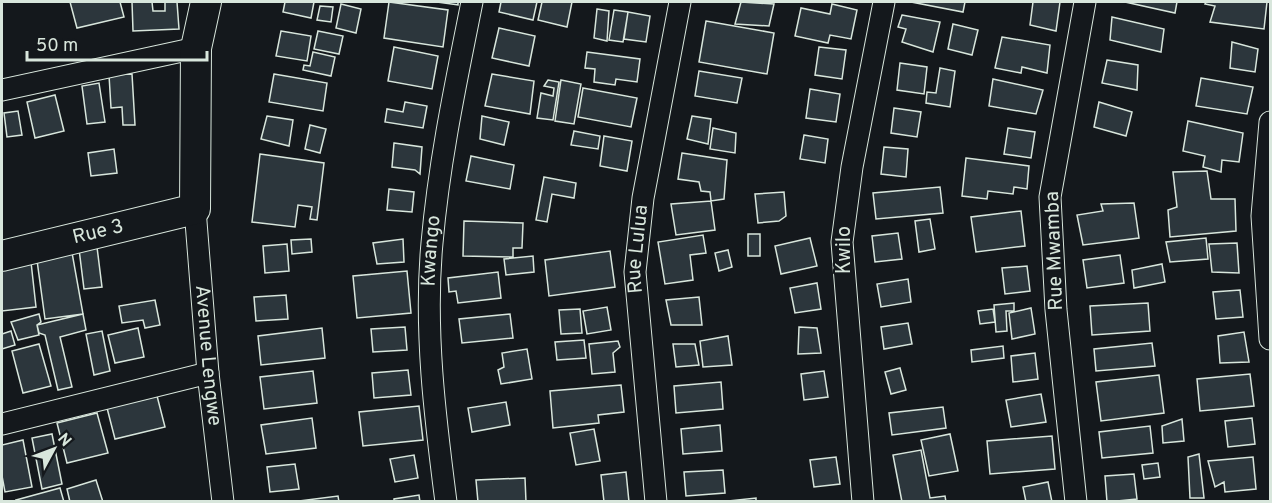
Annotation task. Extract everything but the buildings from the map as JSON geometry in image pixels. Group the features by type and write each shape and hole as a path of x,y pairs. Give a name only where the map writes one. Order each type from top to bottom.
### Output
{"street":[{"path":"195,209 196,48 206,2"},
{"name":"Kwango","path":"446,501 437,432 430,326 431,246 440,169 472,2"},
{"name":"Rue Lulua","path":"656,501 635,272 643,198 680,2"},
{"name":"Kwilo","path":"864,501 842,242 852,167 884,2"},
{"name":"Rue Mwamba","path":"1076,501 1056,310 1050,196 1085,2"},
{"path":"2,90 196,48"},
{"path":"1270,122 1262,216 1270,339"},
{"name":"Rue 3","path":"2,256 195,209"},
{"name":"Avenue Lengwe","path":"195,209 208,373 223,501"},
{"path":"2,424 208,373"}]}
